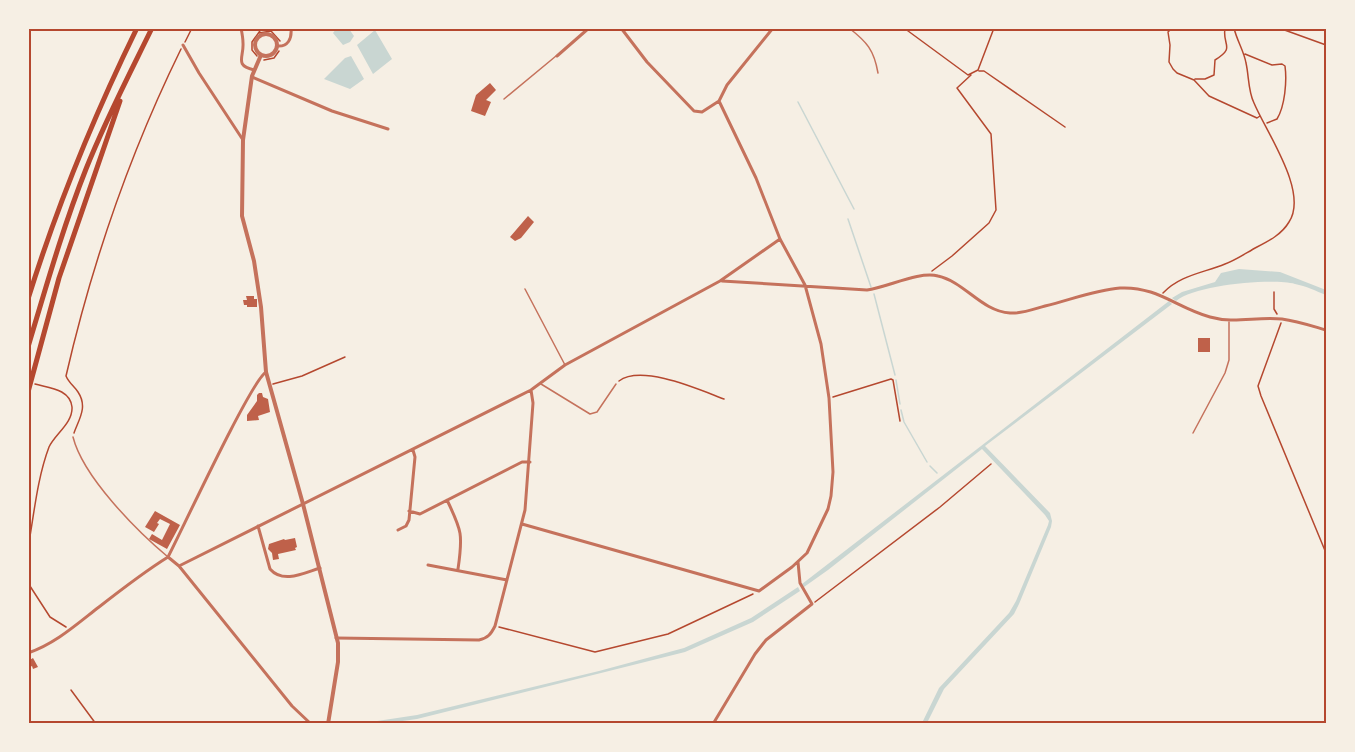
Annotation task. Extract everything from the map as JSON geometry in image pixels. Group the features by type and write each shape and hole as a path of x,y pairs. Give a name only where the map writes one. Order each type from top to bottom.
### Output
{"highway":[{"path":"28,299 54,220 77,161 137,28"},
{"path":"28,347 49,276 86,170 152,28"},
{"path":"28,392 59,278 129,74"}],"street":[{"path":"242,28 244,46 240,56 241,62 246,68 254,70"},
{"path":"260,57 271,55 278,46 288,43 291,28"},
{"path":"557,56 589,28"},
{"path":"621,28 647,62 694,111 702,111 719,101 727,85 773,28"},
{"path":"260,57 255,47 256,41 268,31 278,46"},
{"path":"183,45 243,140"},
{"path":"260,57 252,76 243,140 242,216 254,261 261,307 266,372 320,568 336,638 338,662 328,723"},
{"path":"252,76 332,111 388,129"},
{"path":"522,524 759,591 798,562 814,541 831,496 832,472 829,398 821,344 805,285 780,239 756,178 719,101"},
{"path":"179,566 531,390 566,365 720,281 780,239"},
{"path":"720,281 867,290 883,288 926,275 948,279 994,309 1013,314 1103,290 1122,288 1162,294 1196,313 1229,321 1281,319 1326,330"},
{"path":"28,653 40,649 70,630 122,589 168,557 245,404 261,375 266,372"},
{"path":"336,638 479,640 486,639 491,634 522,524 530,462 533,403 531,390"},
{"path":"398,530 406,526 409,511 415,457 413,450"},
{"path":"409,511 420,514 522,462 530,462"},
{"path":"447,500 461,531 462,544 458,569"},
{"path":"258,526 270,569 274,574 281,578 320,568"},
{"path":"168,557 179,566 292,706 311,723"},
{"path":"713,723 766,640 812,604 800,583 798,562"},
{"path":"428,565 507,580"}],"lane":[{"path":"849,28 868,45 876,59 878,73"},
{"path":"504,99 557,56"},
{"path":"525,289 566,365"},
{"path":"1193,433 1229,360 1229,321"},
{"path":"540,383 590,414 597,412 616,384"},
{"path":"73,437 75,445 100,486 147,540 168,557"}],"path":[{"path":"73,437 82,414 83,404 78,392 66,376 83,307 128,170 159,93 192,28"},
{"path":"259,33 268,31 279,38 279,52 274,58 267,60 254,53 251,45 253,38 262,28"},
{"path":"274,28 275,34"},
{"path":"904,28 964,73 971,75"},
{"path":"926,275 974,237 989,223 996,210 991,134 957,88 978,70 994,28"},
{"path":"1172,28 1168,32 1169,62 1177,73 1194,80 1209,96 1257,118 1261,116"},
{"path":"1194,80 1214,75 1215,60 1224,55 1228,43 1224,36 1225,28"},
{"path":"1162,294 1182,278 1235,260 1272,239 1293,215 1292,188 1251,94 1244,54 1234,28"},
{"path":"1279,28 1326,45"},
{"path":"1244,54 1272,65 1285,66 1286,83 1280,114 1277,119 1265,124"},
{"path":"978,70 984,71 1065,127"},
{"path":"1274,292 1274,309 1281,319 1281,327 1258,386 1326,553"},
{"path":"270,385 302,376 345,357"},
{"path":"616,384 628,376 642,375 672,380 724,399"},
{"path":"829,398 891,379 900,420"},
{"path":"28,548 45,459 51,443 68,421 72,408 63,392 41,386"},
{"path":"812,604 940,507 991,464"},
{"path":"28,583 50,617 70,630"},
{"path":"495,626 595,652 668,634 759,591"},
{"path":"71,690 96,723"}],"shaded area":[{"path":"336,29 349,29 354,36 350,42 343,45 333,33"},
{"path":"375,30 392,59 373,74 357,45"},
{"path":"351,56 364,79 350,89 324,79 345,58"},
{"path":"1239,269 1280,272 1326,290 1326,295 1299,285 1269,282 1234,284 1186,295 1176,301 1172,298 1182,292 1215,282 1221,273"},
{"path":"1169,301 1172,304 985,446 1050,513 1051,527 1014,614 944,689 927,723 922,723 939,688 1009,613 1048,525 1049,521 1045,515 982,449 828,570 804,587 802,584"},
{"path":"798,587 800,591 753,622 685,652 417,719 388,723 364,723 417,715 684,648 751,618"}],"building":[{"path":"490,83 496,90 486,100 491,102 485,116 471,111 476,95"},
{"path":"528,216 534,222 521,238 515,241 510,237"},
{"path":"246,296 254,296 254,299 257,299 257,307 244,305 243,300 247,300"},
{"path":"1198,338 1210,338 1210,352 1198,352"},
{"path":"259,393 268,399 270,412 258,416 259,420 247,421 247,415 257,401"},
{"path":"155,511 180,525 167,549 149,539 152,534 162,540 170,524 160,519 154,532 145,527"},
{"path":"295,538 296,550 278,554 279,559 273,560 272,553 268,549 269,544"},
{"path":"33,658 38,667 28,668 28,661"}],"waterway":[{"path":"798,102 854,209"},
{"path":"848,219 871,287"},
{"path":"874,294 895,375"},
{"path":"896,380 900,404"},
{"path":"901,410 904,422 927,462"},
{"path":"930,466 937,473"}]}
